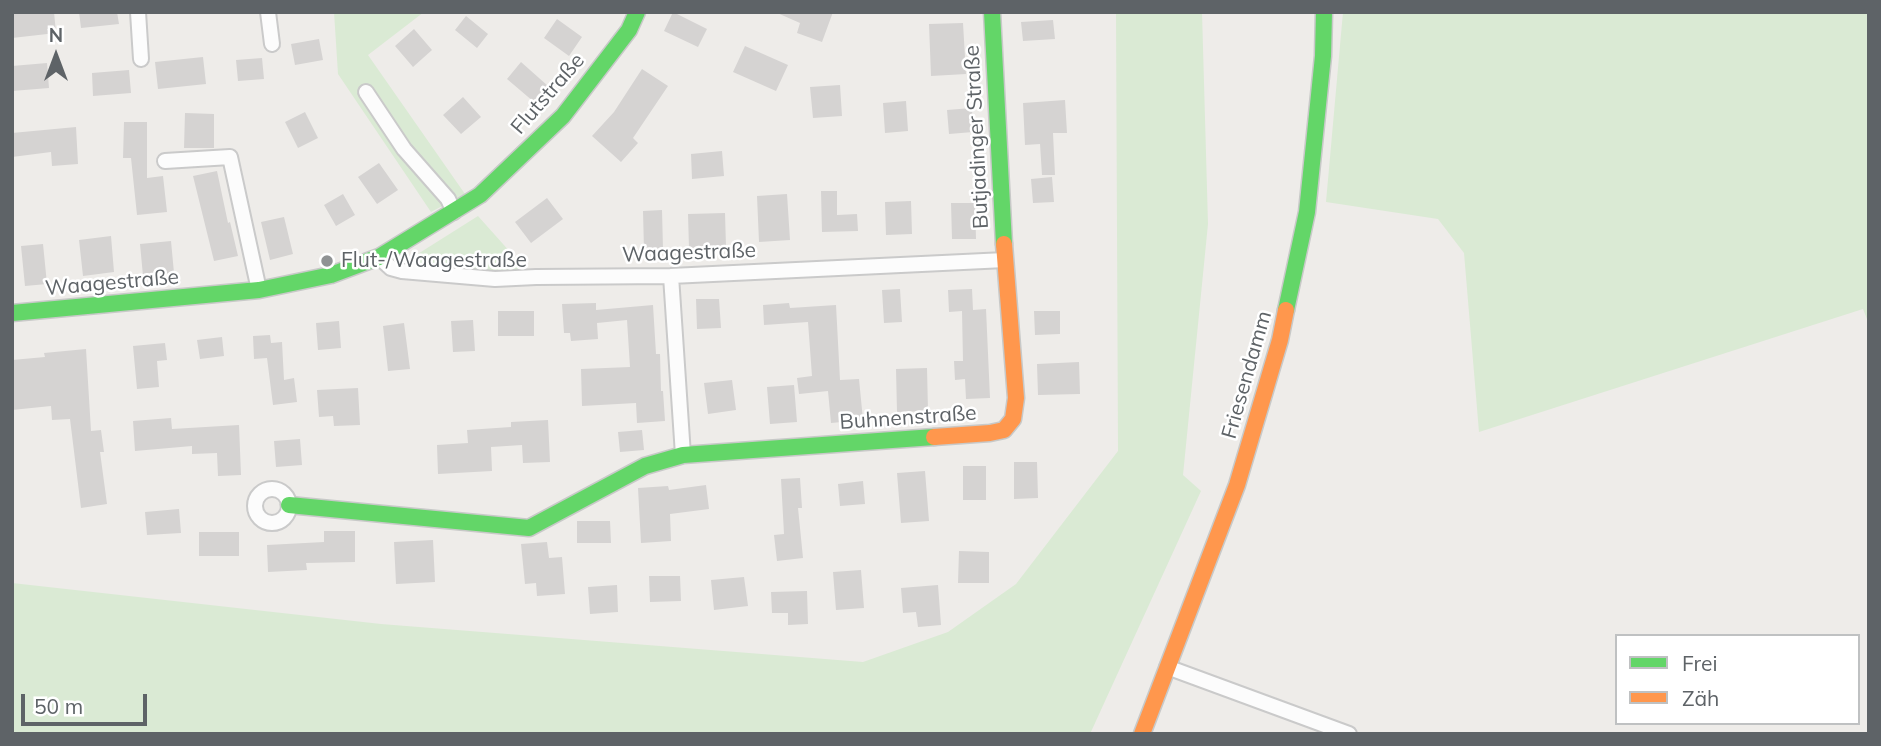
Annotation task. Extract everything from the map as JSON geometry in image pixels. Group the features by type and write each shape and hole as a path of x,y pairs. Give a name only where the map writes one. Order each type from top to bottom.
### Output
{"street":[{"path":"138,12 142,59"},
{"path":"268,12 272,44"},
{"name":"Flutstraße","path":"480,195 563,116 629,30 637,12"},
{"name":"Butjadinger Straße","path":"992,12 1005,260"},
{"name":"Friesendamm","path":"1142,734 1237,485 1280,341 1307,212 1323,56 1324,12"},
{"path":"366,92 404,149 449,199 454,212"},
{"path":"165,161 230,156 259,290"},
{"name":"Waagestraße","path":"12,313 259,290 320,278 379,257 480,195"},
{"name":"Waagestraße","path":"379,257 391,268 402,271 495,279 536,276 671,276 1005,260"},
{"name":"Buhnenstraße","path":"289,505 529,528 645,466 683,455 1004,430 1013,419 1016,398 1005,260"},
{"path":"671,276 683,455"},
{"path":"1167,667 1349,734"}],"green space":[{"path":"334,12 424,12 368,55 465,194 431,212 338,74"},
{"path":"1116,12 1202,12 1208,224 1183,475 1201,491 1090,734 12,734 12,583 381,624 863,662 948,632 1016,584 1118,451"},
{"path":"1343,12 1869,12 1869,324 1863,309 1479,432 1464,253 1438,219 1326,202"},
{"path":"478,216 528,272 494,275 414,269 413,257"}],"building":[{"path":"12,12 54,12 56,33 12,38"},
{"path":"79,12 117,12 119,24 81,28"},
{"path":"673,12 707,29 698,47 664,31"},
{"path":"775,12 833,12 822,42 797,33 800,23"},
{"path":"466,16 488,34 477,48 455,30"},
{"path":"557,19 582,37 569,56 544,38"},
{"path":"1053,20 1055,39 1023,41 1021,22"},
{"path":"963,23 966,74 931,76 929,24"},
{"path":"414,29 432,50 413,67 395,46"},
{"path":"319,39 323,60 295,65 291,44"},
{"path":"745,46 788,65 776,91 733,72"},
{"path":"203,57 206,84 158,89 155,62"},
{"path":"262,58 264,79 238,81 236,60"},
{"path":"521,62 548,86 534,102 507,79"},
{"path":"47,63 49,88 12,91 12,66"},
{"path":"642,69 668,86 633,138 638,143 621,162 592,136 614,112"},
{"path":"129,70 131,93 93,96 92,73"},
{"path":"840,85 842,116 813,118 810,87"},
{"path":"463,97 481,117 461,134 443,115"},
{"path":"1065,100 1067,133 1053,133 1055,175 1042,175 1040,144 1025,145 1023,103"},
{"path":"906,101 908,131 885,133 883,103"},
{"path":"972,108 973,132 949,134 947,110"},
{"path":"305,112 318,138 298,148 285,122"},
{"path":"185,113 214,114 214,148 184,148"},
{"path":"124,122 147,122 147,178 163,176 167,212 137,215 131,158 123,158"},
{"path":"76,127 78,164 52,166 51,152 12,157 12,133"},
{"path":"722,151 724,176 692,179 691,154"},
{"path":"379,163 398,190 377,204 358,177"},
{"path":"217,171 238,256 214,261 193,176"},
{"path":"1052,177 1054,202 1033,203 1031,179"},
{"path":"821,191 837,191 837,215 857,214 858,231 822,232"},
{"path":"343,194 355,215 336,226 324,205"},
{"path":"787,194 790,240 759,242 757,196"},
{"path":"547,198 563,219 531,243 515,222"},
{"path":"911,201 912,234 886,235 885,202"},
{"path":"951,203 975,203 976,239 952,239"},
{"path":"662,210 663,249 644,250 643,211"},
{"path":"725,213 726,247 689,248 688,214"},
{"path":"284,217 293,254 270,260 261,222"},
{"path":"111,236 114,272 83,276 79,240"},
{"path":"171,241 174,273 143,276 140,244"},
{"path":"43,244 47,284 25,286 21,246"},
{"path":"900,289 902,322 884,323 882,290"},
{"path":"972,289 973,310 986,309 990,398 966,399 965,379 955,380 954,361 963,361 962,311 949,312 948,290"},
{"path":"696,299 719,299 721,328 697,329"},
{"path":"596,303 596,310 653,305 665,421 637,423 636,403 582,406 581,369 630,367 627,320 597,323 598,339 571,341 570,333 564,333 562,304"},
{"path":"789,303 790,308 836,305 840,380 859,379 863,420 831,423 828,391 799,394 797,378 812,376 808,322 764,325 763,305"},
{"path":"498,311 534,311 534,336 498,336"},
{"path":"1034,311 1060,311 1060,334 1035,335"},
{"path":"473,320 475,351 453,352 451,321"},
{"path":"339,321 341,348 318,350 316,323"},
{"path":"404,323 410,369 388,371 383,326"},
{"path":"270,335 271,343 282,342 284,380 294,378 297,402 273,405 267,358 254,359 253,336"},
{"path":"222,337 224,356 200,359 197,340"},
{"path":"165,343 167,360 157,361 159,387 137,389 133,346"},
{"path":"86,349 91,431 101,430 104,452 100,452 107,504 81,508 70,419 52,420 51,406 12,410 12,360 45,357 44,353"},
{"path":"1079,362 1080,394 1038,395 1037,364"},
{"path":"927,368 928,411 897,412 896,369"},
{"path":"732,380 736,410 708,414 704,383"},
{"path":"794,385 797,422 770,424 767,387"},
{"path":"358,388 360,425 334,426 333,416 319,417 317,390"},
{"path":"171,418 172,429 239,425 241,475 218,476 217,453 192,454 192,446 135,451 133,421"},
{"path":"548,420 550,462 523,463 522,445 491,447 492,471 438,474 437,445 468,443 467,430 511,427 511,422"},
{"path":"642,430 644,450 620,452 618,432"},
{"path":"300,439 302,465 276,467 274,441"},
{"path":"1014,462 1037,462 1038,498 1014,499"},
{"path":"963,466 986,466 986,500 963,500"},
{"path":"925,471 929,521 901,523 897,473"},
{"path":"800,478 802,508 798,508 803,558 777,561 774,535 784,534 781,479"},
{"path":"863,481 865,504 840,506 838,484"},
{"path":"706,485 709,509 670,514 671,541 641,543 638,488 668,486 669,490"},
{"path":"179,509 181,533 147,535 145,512"},
{"path":"577,521 610,521 611,543 577,543"},
{"path":"324,531 355,531 355,562 306,563 307,570 268,572 267,545 324,542"},
{"path":"199,532 239,532 239,556 199,556"},
{"path":"433,540 435,582 396,584 394,542"},
{"path":"547,542 549,558 562,557 565,594 537,596 536,583 525,584 521,544"},
{"path":"959,551 989,552 989,583 958,583"},
{"path":"861,570 864,608 836,610 833,572"},
{"path":"649,576 680,576 681,601 650,602"},
{"path":"744,577 748,606 714,610 711,580"},
{"path":"617,585 618,612 590,614 588,587"},
{"path":"938,585 941,625 918,627 916,612 903,613 901,588"},
{"path":"807,591 808,624 788,625 788,613 772,613 771,592"}],"traffic: fast":[{"path":"12,313 259,290 331,275 379,257 480,195 563,116 629,30 637,12"},
{"path":"992,12 1004,244"},
{"path":"1286,310 1307,212 1323,56 1324,12"},
{"path":"289,505 529,528 645,466 683,455 934,437"}],"traffic: slow":[{"path":"934,437 1004,430 1013,419 1016,398 1004,244"},
{"path":"1142,734 1237,485 1280,340 1286,310"}],"place":[{"name":"Flut-/Waagestraße","path":"327,261"}]}
